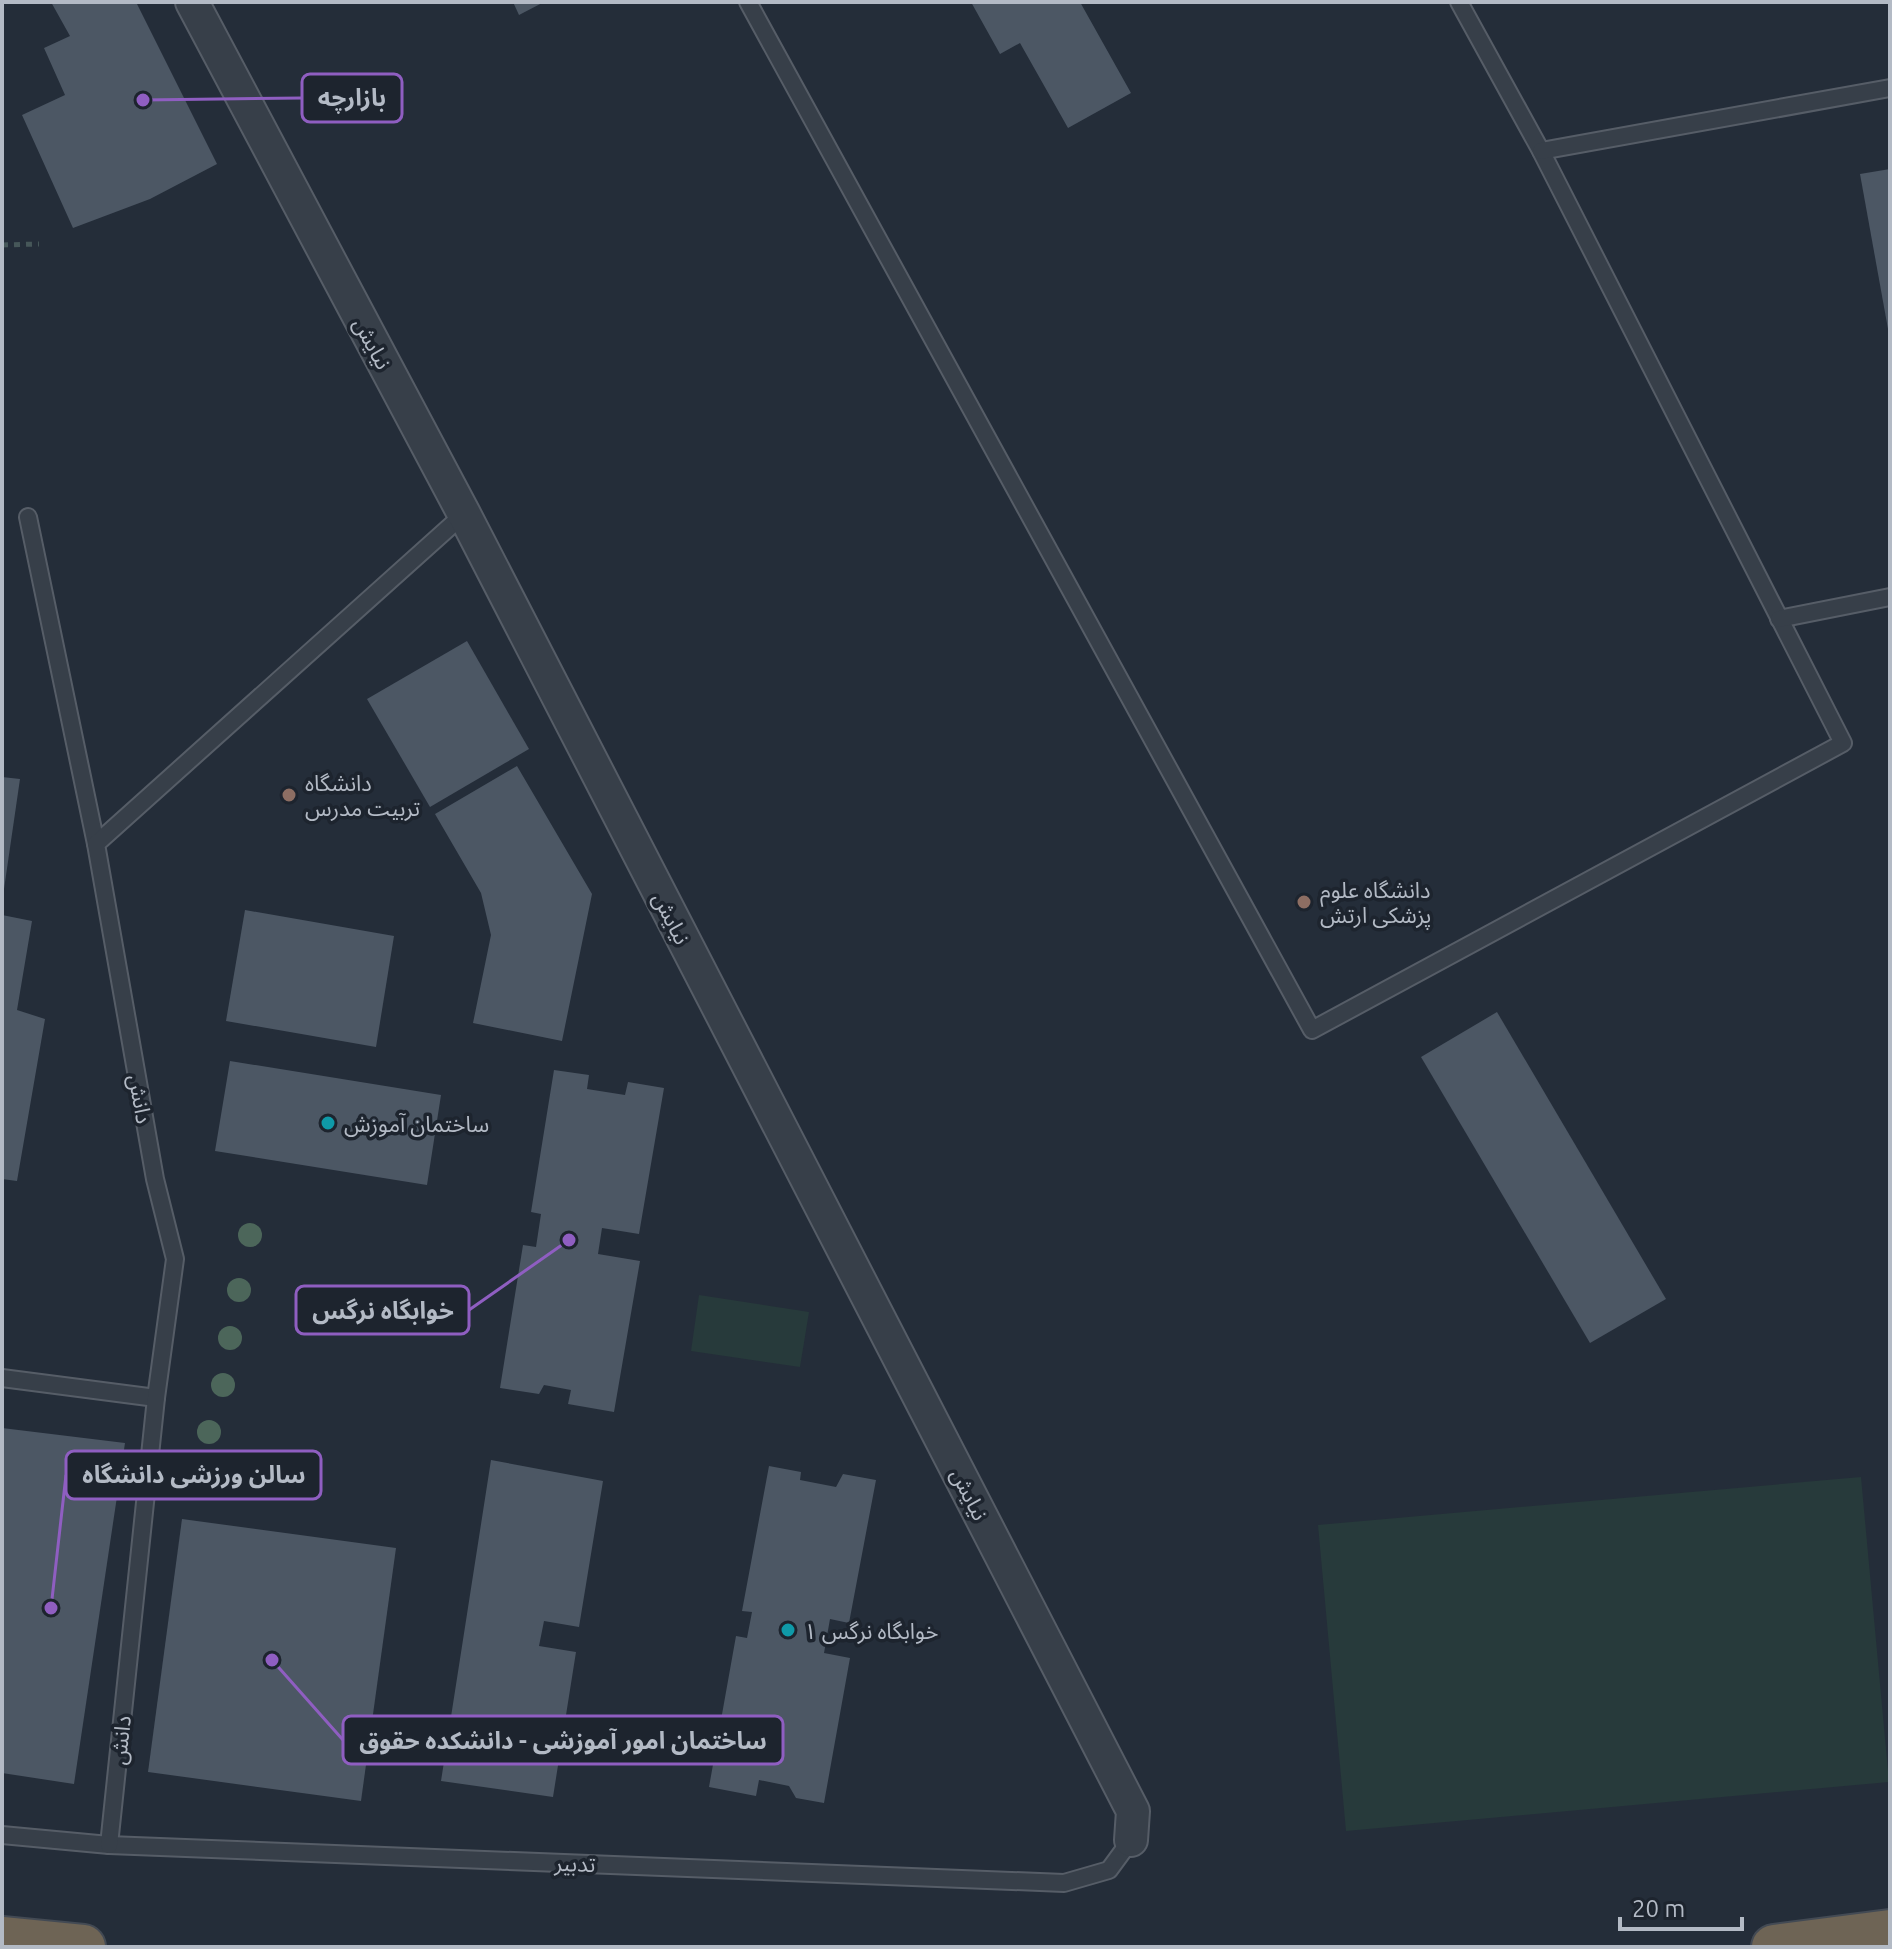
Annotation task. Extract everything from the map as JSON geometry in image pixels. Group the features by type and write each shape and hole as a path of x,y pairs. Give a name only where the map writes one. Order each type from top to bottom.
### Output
{"highway":[{"path":"1837,1940 1867,1914 1890,1905"},
{"path":"1774,1947 1890,1932"},
{"path":"2,1939 83,1947"}],"street":[{"name":"نیایش","path":"192,2 464,514 1133,1811 1131,1840"}],"lane":[{"path":"748,2 1312,1030 1843,743 1541,151 1459,2"},
{"path":"1541,151 1890,88"},
{"path":"96,844 464,514"},
{"name":"دانش","path":"28,517 96,844 155,1179 175,1259 156,1398 109,1845"},
{"path":"1779,619 1890,597"},
{"path":"2,1378 156,1398"},
{"name":"تدبیر","path":"2,1835 109,1845 1064,1883 1109,1870 1131,1840"}],"path":[{"path":"2,245 39,244"}],"shaded area":[{"path":"699,1295 809,1312 800,1367 691,1351"},
{"path":"1861,1477 1889,1782 1346,1831 1318,1525"}],"building":[{"path":"51,2 136,2 217,164 150,199 73,228 22,115 65,95 44,48 70,36"},
{"path":"513,2 544,2 519,15"},
{"path":"971,2 1080,2 1131,93 1068,128 1020,43 1000,54"},
{"path":"1890,169 1890,329 1888,329 1860,174"},
{"path":"467,641 529,749 430,807 367,699"},
{"path":"517,766 592,894 562,1041 473,1023 491,935 481,893 435,814"},
{"path":"2,777 20,779 4,889 2,889"},
{"path":"245,910 394,936 376,1047 226,1021"},
{"path":"2,915 32,921 17,1010 45,1019 17,1181 2,1179"},
{"path":"1497,1012 1666,1299 1590,1343 1421,1057"},
{"name":"ساختمان آموزش","path":"230,1061 441,1095 427,1185 215,1151"},
{"path":"554,1070 589,1075 587,1089 625,1095 628,1082 664,1088 639,1234 602,1228 598,1254 640,1261 614,1412 568,1404 571,1390 544,1385 539,1394 500,1388 523,1245 536,1247 541,1214 531,1212"},
{"path":"2,1428 125,1443 74,1784 2,1773"},
{"path":"491,1460 603,1481 579,1627 544,1621 539,1646 576,1652 553,1797 441,1781"},
{"name":"خوابگاه نرگس ۱","path":"769,1466 801,1472 800,1480 836,1487 843,1474 876,1480 849,1623 830,1619 824,1653 850,1658 824,1803 796,1798 789,1786 759,1780 756,1796 709,1787 736,1636 747,1638 752,1612 742,1611"},
{"path":"182,1519 396,1548 361,1801 148,1772"}],"place":[{"name":"بازارچه","path":"143,100"},
{"name":"دانشگاه تربیت مدرس","path":"289,795"},
{"name":"دانشگاه علوم پزشکی ارتش","path":"1304,902"},
{"name":"ساختمان آموزش","path":"328,1123"},
{"name":"خوابگاه نرگس","path":"569,1240"},
{"name":"سالن ورزشی دانشگاه","path":"51,1608"},
{"name":"خوابگاه نرگس ۱","path":"788,1630"},
{"name":"ساختمان امور آموزشی - دانشکده حقوق","path":"272,1660"}]}
